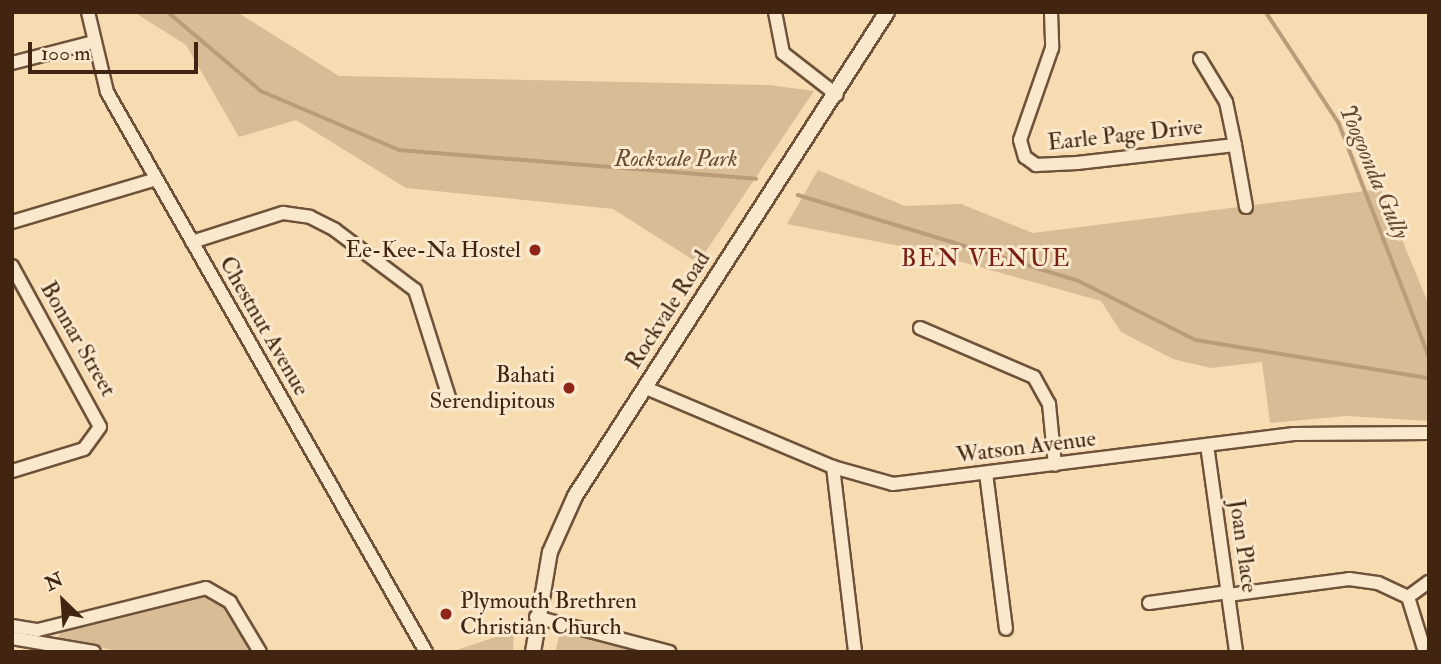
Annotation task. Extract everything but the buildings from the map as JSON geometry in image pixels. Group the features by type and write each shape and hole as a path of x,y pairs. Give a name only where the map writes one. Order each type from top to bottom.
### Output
{"street":[{"name":"Chestnut Avenue","path":"88,12 99,75 426,652"},
{"path":"775,12 783,53 837,95"},
{"name":"Rockvale Road","path":"533,652 536,617 550,552 575,496 837,95 887,12"},
{"name":"Earle Page Drive","path":"1051,12 1052,48 1020,140 1036,165 1236,145 1247,207"},
{"path":"12,63 93,42"},
{"path":"1200,59 1226,102 1236,145"},
{"path":"12,222 156,179"},
{"path":"192,242 283,214 310,217 335,230 415,290 449,397"},
{"name":"Bonnar Street","path":"12,266 98,416 99,436 84,449 12,471"},
{"path":"920,328 1034,377 1049,404 1055,465"},
{"name":"Watson Avenue","path":"646,388 833,467 893,484 1294,434 1429,433"},
{"name":"Joan Place","path":"1208,445 1236,652"},
{"path":"833,467 856,652"},
{"path":"986,473 1006,629"},
{"path":"1149,603 1349,579 1378,583 1408,597 1424,652"},
{"path":"1408,597 1429,582"},
{"path":"12,638 38,636 206,588 230,602 260,652"},
{"path":"536,617 669,652"},
{"path":"12,626 94,652"}],"green space":[{"name":"Rockvale Park","path":"134,12 237,12 339,76 769,85 814,91 698,263 613,209 406,188 296,120 239,137 186,45"},
{"path":"818,170 905,206 961,204 1033,233 1381,189 1429,305 1429,421 1346,416 1270,423 1262,362 1211,368 1173,359 1121,332 1101,301 915,249 787,224"},
{"path":"194,591 221,598 254,652 121,652 58,638 61,630"},
{"path":"561,629 649,652 555,652"},
{"path":"514,631 513,652 451,652"}],"waterway":[{"path":"168,12 261,91 399,150 756,179"},
{"name":"Yoogoonda Gully","path":"1266,12 1339,123 1429,356"},
{"path":"798,195 1079,281 1196,340 1429,378"}],"place":[{"name":"Ee-Kee-Na Hostel","path":"535,250"},
{"name":"Bahati Serendipitous","path":"569,388"},
{"name":"Plymouth Brethren Christian Church","path":"446,614"}],"district":[{"name":"BEN VENUE","path":"986,259"}]}
